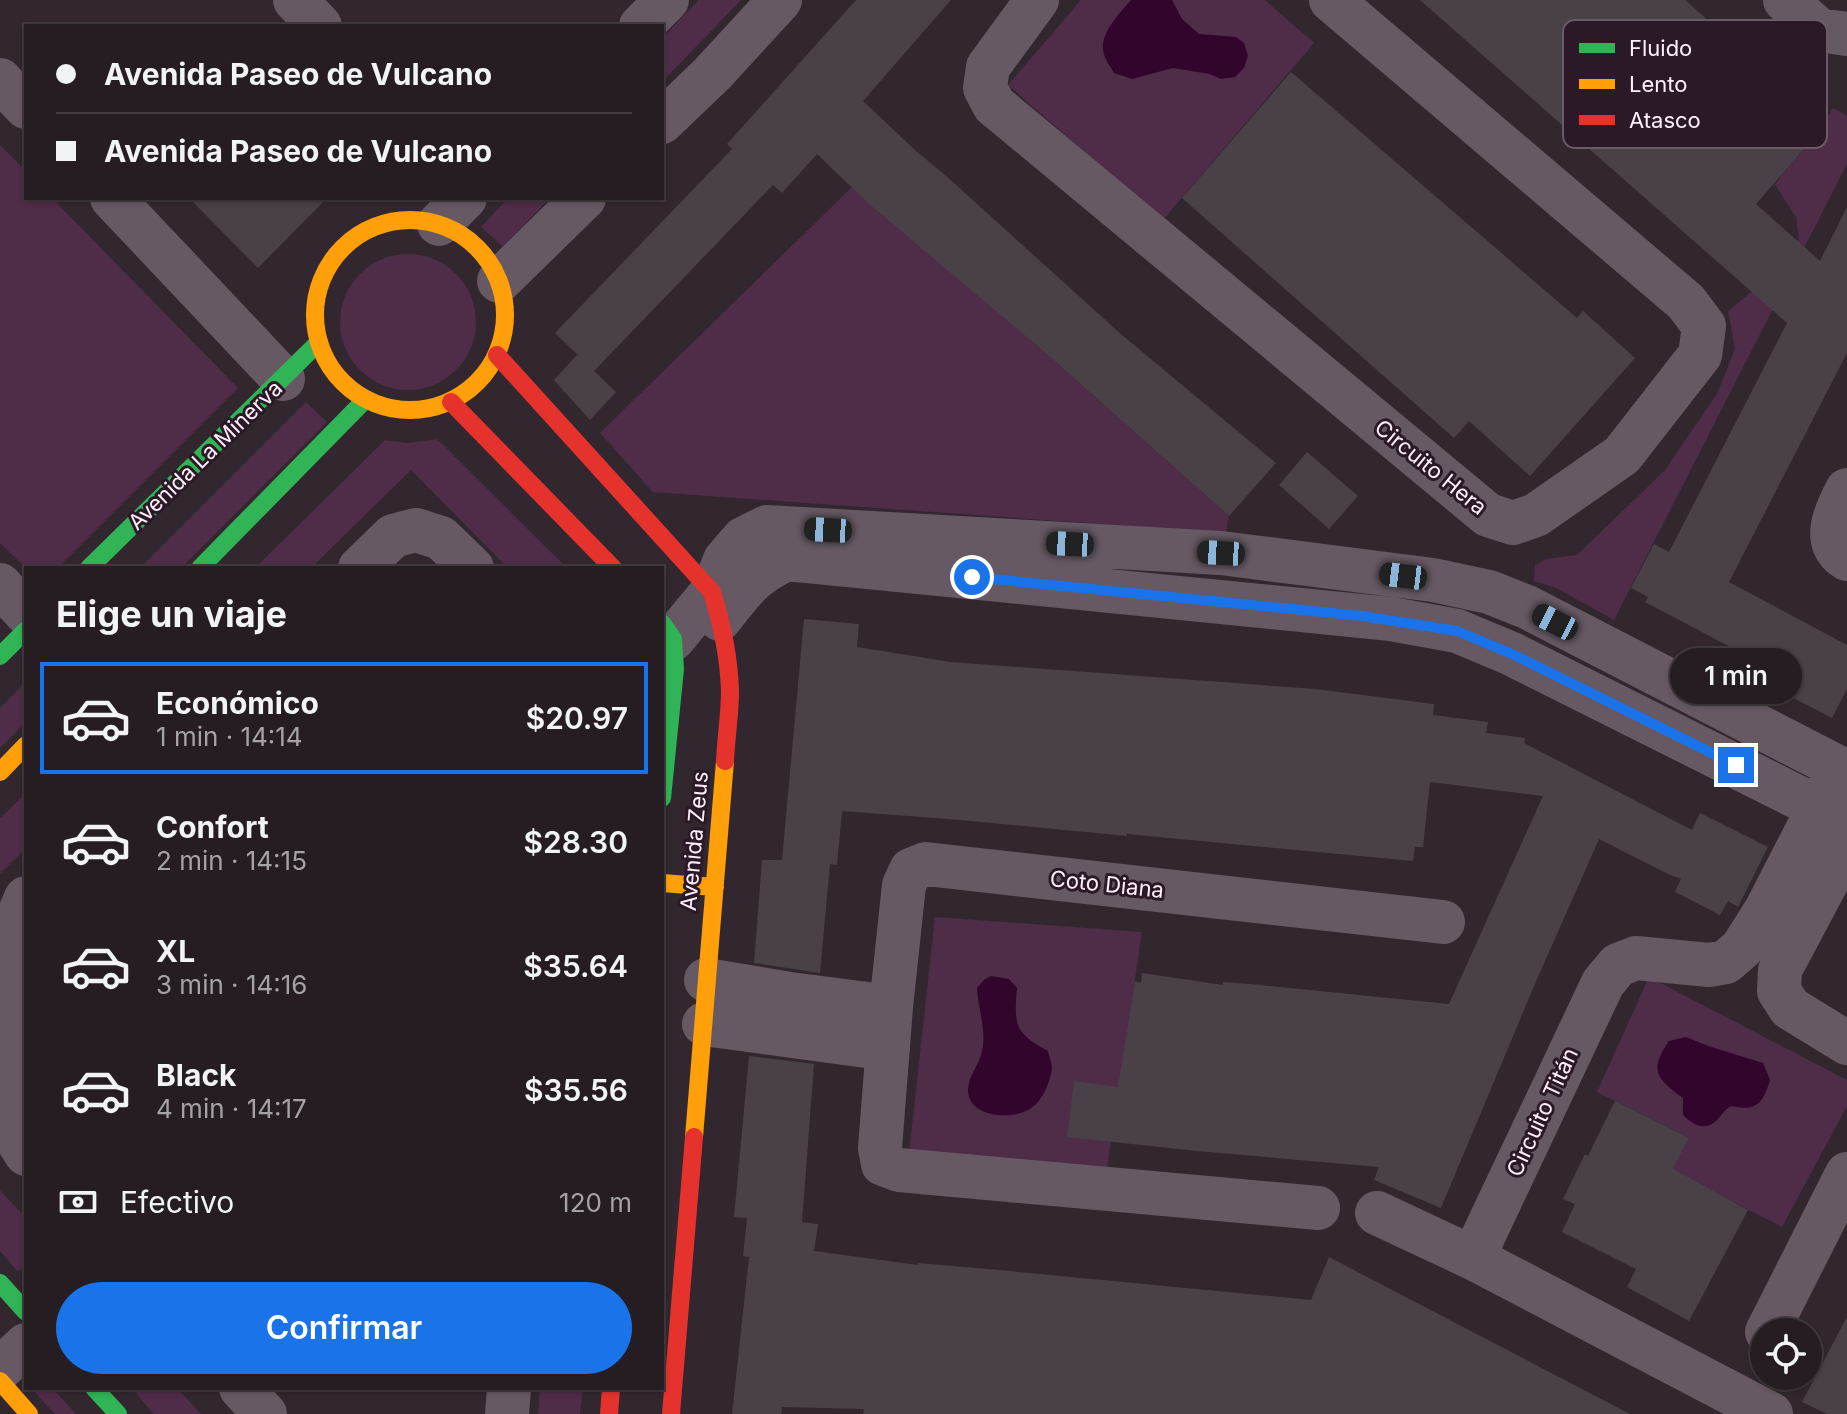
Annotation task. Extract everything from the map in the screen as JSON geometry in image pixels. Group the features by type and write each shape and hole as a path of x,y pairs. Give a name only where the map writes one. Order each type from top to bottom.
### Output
{"street":[{"path":"295,0 318,24"},
{"path":"643,24 667,0"},
{"path":"664,120 713,73 780,0"},
{"name":"Circuito Hera","path":"1037,0 988,67 985,88 994,105 1488,515 1513,523 1536,515 1622,455 1700,355 1704,326 1686,302 1331,0"},
{"path":"1785,0 1808,20"},
{"path":"1827,31 1847,34"},
{"path":"0,80 24,105"},
{"path":"114,200 283,379"},
{"path":"499,281 582,200"},
{"path":"452,211 465,236 485,256 499,281 505,318 497,355 486,374 470,390 451,402 423,410 394,409 365,400 345,385 329,365 319,342 315,308 324,275 344,247 372,228 452,211"},
{"name":"Avenida La Minerva","path":"91,566 319,342"},
{"path":"497,355 716,605"},
{"path":"202,566 365,400"},
{"path":"451,402 611,566"},
{"path":"1847,490 1835,514 1832,535 1841,556 1847,559"},
{"path":"667,631 716,605 766,568 787,559 1391,619 1457,631 1526,661 1833,814 1844,764 1527,607 1489,592 1433,580 1221,553 767,527 743,539 725,560 716,605"},
{"path":"362,566 393,536 416,530 441,538 470,566"},
{"path":"1218,600 1221,553"},
{"path":"0,585 24,611"},
{"name":"Avenida Zeus","path":"671,1414 730,694 727,655 716,605"},
{"name":"Avenida Zeus","path":"664,778 675,669 667,631"},
{"path":"0,656 24,632"},
{"path":"0,772 24,747"},
{"name":"Circuito Titán","path":"1473,1258 1603,983 1618,965 1636,958 1709,965 1726,962 1742,948 1833,814"},
{"path":"1847,844 1780,970 1779,991 1790,1008 1847,1043"},
{"name":"Coto Diana","path":"1318,1208 899,1170 883,1164 880,1148 904,885 911,870 926,864 1443,922"},
{"path":"664,883 715,887"},
{"path":"24,903 14,926 3,1105 13,1133 24,1151"},
{"path":"706,980 790,994 890,1028"},
{"path":"704,1024 890,1028"},
{"path":"1774,1318 1847,1174"},
{"path":"1377,1213 1473,1258 1754,1404"},
{"path":"0,1369 24,1347"},
{"path":"0,1381 29,1414"},
{"path":"96,1390 118,1414"},
{"path":"243,1390 265,1414"},
{"path":"507,1414 509,1390"},
{"path":"609,1414 611,1390"}],"shaded area":[{"path":"699,0 741,0 664,80 664,36"},
{"path":"1081,0 1265,0 1314,43 1163,220 1008,85"},
{"path":"1131,0 1172,0 1182,19 1199,34 1236,37 1244,43 1248,56 1244,68 1235,77 1221,79 1210,74 1173,68 1132,79 1114,73 1105,56 1103,43 1112,23"},
{"path":"1833,108 1847,116 1847,164 1614,620 1556,588 1534,581 1535,565 1546,559 1577,555 1665,470 1717,394 1735,349 1728,311 1758,286 1799,240 1796,217 1775,185 1805,148 1827,148 1827,117"},
{"path":"0,145 24,169 24,200 54,200 238,388 60,566 24,566 0,543"},
{"path":"852,187 1229,516 1226,533 653,492 600,433"},
{"path":"506,200 548,200 503,247 481,227"},
{"path":"408,254 434,259 456,274 471,296 476,322 471,348 456,370 434,385 408,390 382,385 360,370 345,348 340,322 345,296 360,274 382,259"},
{"path":"306,402 327,422 183,566 142,566"},
{"path":"437,439 565,566 506,566 411,470 313,566 257,566 385,440 407,443"},
{"path":"24,684 24,724 0,748 0,708"},
{"path":"24,795 24,850 0,874 0,818"},
{"path":"935,917 1142,932 1106,1175 909,1153"},
{"path":"991,976 1009,979 1017,988 1017,1019 1022,1033 1048,1051 1052,1067 1038,1101 1028,1110 1011,1115 982,1111 970,1099 968,1090 983,1047 977,988"},
{"path":"1649,977 1847,1080 1847,1106 1782,1227 1672,1170 1689,1138 1597,1092"},
{"path":"1686,1037 1763,1063 1770,1080 1758,1104 1747,1108 1731,1106 1708,1126 1699,1126 1687,1119 1683,1115 1683,1098 1658,1073 1659,1059 1669,1041"},
{"path":"0,1190 24,1216 24,1267 18,1272 0,1251"},
{"path":"33,1390 54,1390 76,1414 55,1414"},
{"path":"133,1390 179,1390 201,1414 154,1414"},
{"path":"540,1390 583,1390 580,1414 538,1414"}],"building":[{"path":"856,0 951,0 863,101 1122,335 1276,463 1229,516 1049,356 868,203 817,154 782,193 773,185 594,371 616,392 590,420 554,380 577,355 581,358 555,333 732,149 727,144"},
{"path":"1420,0 1685,0 1708,20 1563,20 1563,126"},
{"path":"1291,72 1577,318 1583,311 1635,358 1530,476 1469,421 1454,438 1182,198"},
{"path":"1588,148 1805,148 1756,204 1820,261 1847,207 1847,353 1729,582 1847,645 1847,689 1832,718 1730,665 1736,650 1645,602 1648,597 1631,588 1654,544 1669,552 1787,323"},
{"path":"191,200 325,200 258,268"},
{"path":"1307,452 1358,496 1329,529 1279,485"},
{"path":"804,619 859,624 857,647 951,662 1315,689 1434,704 1433,715 1488,722 1486,733 1525,738 1524,743 1692,830 1700,813 1768,847 1738,907 1728,901 1720,915 1675,892 1681,879 1599,839 1441,1208 1374,1180 1379,1167 1067,1137 1074,1081 1118,1087 1135,981 1141,983 1142,973 1223,985 1223,982 1250,984 1449,1004 1543,796 1430,782 1423,847 1415,847 1413,861 842,811 837,865 830,864 820,973 754,963 762,860 782,860"},
{"path":"749,1056 814,1064 802,1222 818,1224 814,1251 918,1265 1311,1300 1329,1257 1630,1414 863,1414 864,1409 782,1407 781,1414 732,1414 749,1257 743,1256 747,1218 734,1217"},
{"path":"1615,1101 1689,1138 1673,1169 1748,1210 1689,1321 1627,1287 1636,1269 1562,1232 1575,1204 1563,1199"},
{"path":"1847,1317 1847,1414 1827,1414 1802,1402 1808,1390 1822,1390 1822,1364"}],"traffic: fast":[{"path":"91,566 319,342"},
{"path":"202,566 365,400"},
{"path":"664,626 673,639 675,669 664,778"},
{"path":"0,656 24,632"},
{"path":"0,1283 24,1310"},
{"path":"96,1390 118,1414"}],"traffic: slow":[{"path":"410,220 446,228 463,236 477,248 489,262 497,279 505,315 497,351 489,368 477,382 463,394 446,402 410,410 374,402 357,394 343,382 331,368 323,351 315,315 323,279 331,262 343,248 357,236 374,228 410,220"},
{"path":"0,772 24,747"},
{"path":"694,1137 725,761"},
{"path":"664,883 715,887"},
{"path":"0,1381 29,1414"}],"traffic: jam":[{"path":"497,355 712,592 729,679 725,761"},
{"path":"451,402 611,566"},
{"path":"671,1414 694,1137"},
{"path":"609,1414 611,1390"}],"route":[{"path":"972,577 1391,619 1457,631 1512,654 1736,765"}]}
